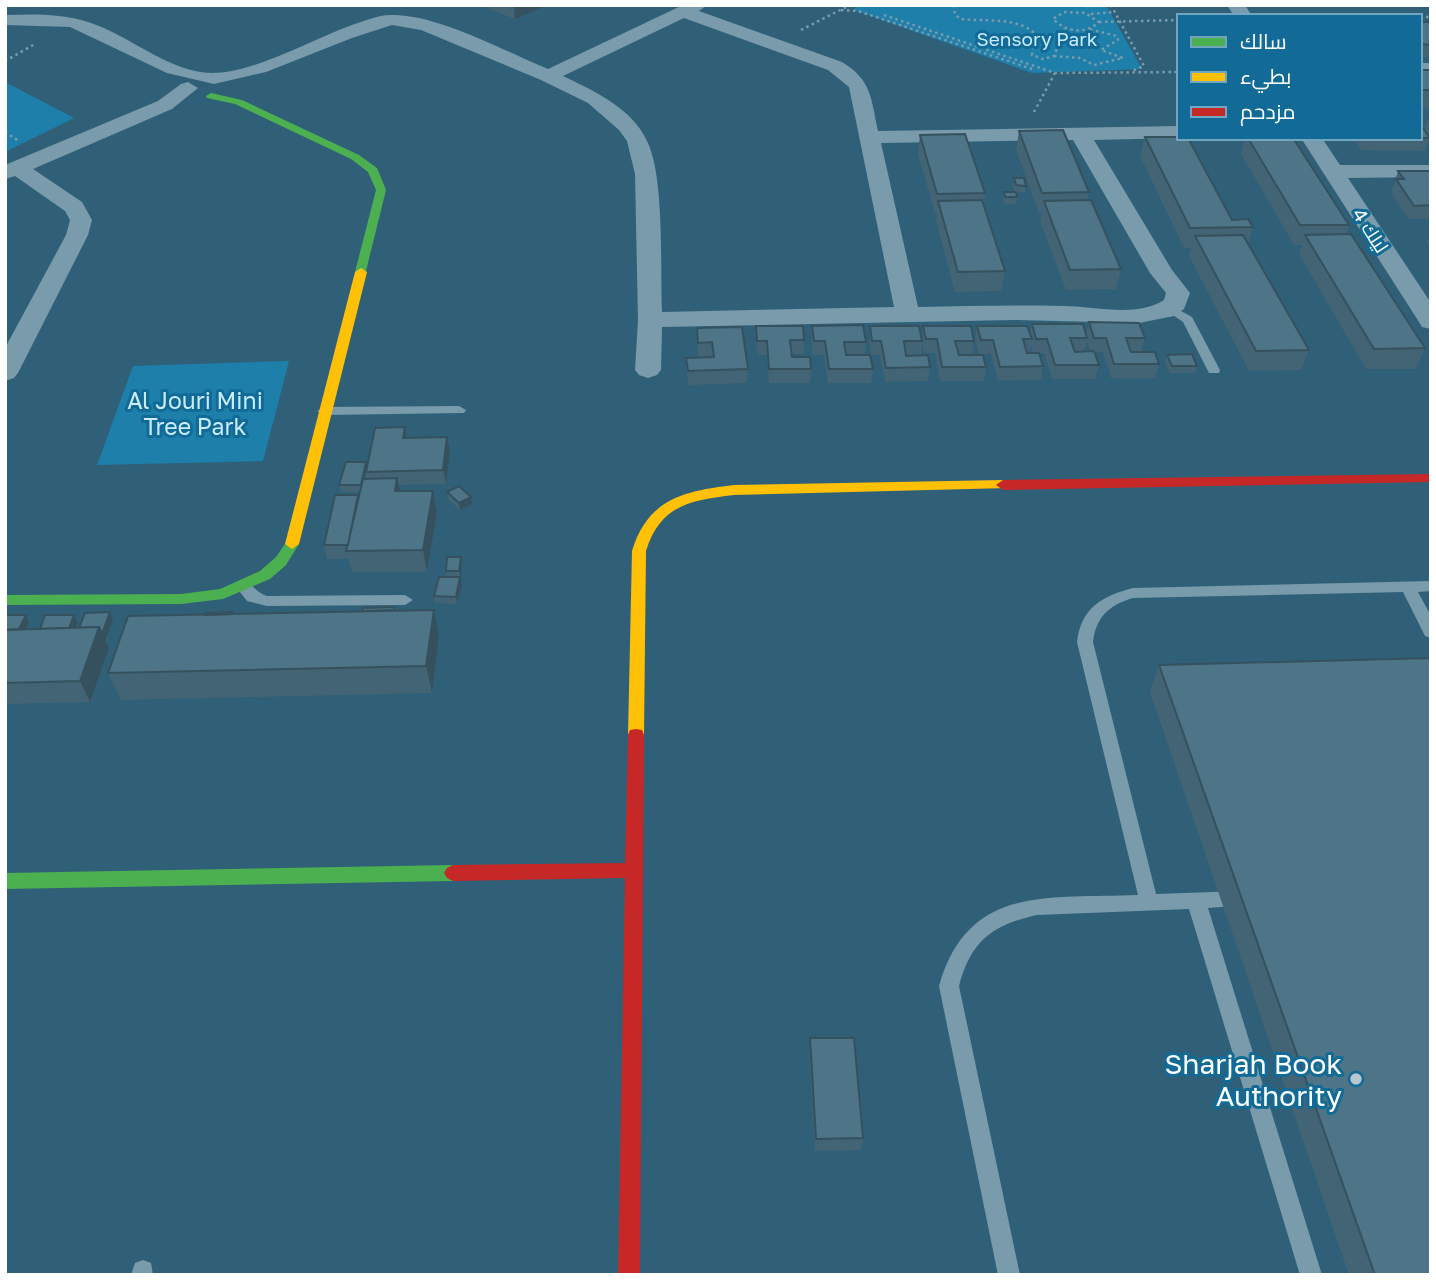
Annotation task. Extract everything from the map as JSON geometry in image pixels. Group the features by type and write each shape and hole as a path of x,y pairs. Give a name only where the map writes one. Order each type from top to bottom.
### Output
{"street":[{"path":"74,23 86,5"},
{"path":"548,76 691,9 773,44 835,66 859,85 907,313"},
{"path":"11,170 396,12 548,76 595,99 612,112 637,141 646,174 650,320 648,370"},
{"path":"5,20 54,20 74,23 365,162 378,175 381,190 292,545 281,561 265,575 244,587 223,594 181,599 5,600"},
{"path":"872,137 1177,132"},
{"path":"650,320 907,313 1101,313 1149,316 1170,309 1175,304 1178,293 1162,273 1080,134"},
{"name":"ليلك 4","path":"1312,140 1422,295 1431,322"},
{"path":"5,373 77,235 81,220 74,207 11,170"},
{"path":"1333,172 1431,171"},
{"path":"1101,313 1135,309 1152,302 1161,289 1162,273"},
{"path":"629,1275 639,551 643,531 657,513 678,500 705,492 734,490 1431,478"},
{"path":"5,881 634,870"}],"lane":[{"path":"1170,309 1188,320 1214,370"},
{"path":"324,411 459,410"},
{"path":"1408,586 1431,632"},
{"path":"1149,903 1085,642 1091,615 1101,605 1133,593 1431,586"},
{"path":"244,587 252,597 267,601 405,600"},
{"path":"1009,1275 949,986 953,965 963,947 976,931 994,919 1014,911 1037,907 1265,898"},
{"path":"1196,901 1311,1275"}],"path":[{"path":"773,44 850,5"},
{"path":"954,5 955,15 961,19 1020,25 1032,29 1037,36 1032,55 1043,59 1054,56 1080,58 1090,66 1123,58 1101,50 1118,40 1117,36 1088,29 1065,28 1055,22 1054,16 1064,12 1115,12"},
{"path":"1080,11 1086,6 1111,6 1144,66 1134,68 1132,72"},
{"path":"841,10 858,11 1035,70"},
{"path":"1090,14 1099,22"},
{"path":"884,15 1055,73 1177,72"},
{"path":"1088,29 1099,22 1177,20"},
{"path":"1054,56 1065,28"},
{"path":"1021,135 1055,73"}],"green space":[{"name":"Sensory Park","path":"857,5 1106,5 1142,69 1032,73 854,10"},
{"path":"5,82 74,118 5,152"},
{"name":"Al Jouri Mini Tree Park","path":"289,361 263,461 97,465 133,366"}],"building":[{"path":"1422,22 1431,22 1431,45 1422,44"},
{"path":"1422,70 1431,70 1431,90 1422,90"},
{"path":"1422,127 1430,138 1422,138"},
{"path":"1063,130 1089,192 1042,193 1019,131"},
{"path":"965,134 985,193 937,194 920,135"},
{"path":"1145,137 1177,137 1177,140 1189,140 1232,220 1248,219 1253,227 1190,228"},
{"path":"1249,140 1294,140 1349,225 1300,225"},
{"path":"1398,171 1431,171 1431,205 1414,206 1396,179 1404,179"},
{"path":"1014,178 1024,178 1026,186 1016,185"},
{"path":"1004,192 1016,192 1017,197 1005,197"},
{"path":"982,200 1005,271 958,272 938,201"},
{"path":"1091,200 1121,269 1070,270 1044,201"},
{"path":"1351,234 1425,348 1374,349 1305,235"},
{"path":"1243,235 1309,350 1256,351 1195,236"},
{"path":"1089,322 1139,323 1145,338 1126,338 1131,352 1155,352 1159,364 1114,364 1106,338 1094,338"},
{"path":"1032,324 1083,324 1087,338 1070,338 1075,352 1094,351 1099,365 1055,365 1047,339 1036,339"},
{"path":"863,325 866,342 844,342 846,355 870,355 873,369 829,369 825,341 814,341 812,326"},
{"path":"756,326 803,326 804,340 790,340 792,357 810,357 811,369 769,369 767,341 757,341"},
{"path":"870,326 919,326 922,341 904,341 906,356 928,355 930,367 886,368 881,341 872,341"},
{"path":"923,326 971,326 974,341 955,341 959,355 983,355 986,367 942,367 937,339 926,339"},
{"path":"977,326 1027,326 1032,339 1023,339 1027,353 1039,353 1043,366 1000,367 993,340 981,340"},
{"path":"742,327 748,369 688,371 686,358 714,357 712,342 698,343 697,328"},
{"path":"1192,354 1197,366 1172,366 1167,355"},
{"path":"405,427 403,438 447,437 443,470 366,472 375,428"},
{"path":"346,462 366,462 361,485 339,485"},
{"path":"397,478 395,491 433,491 423,550 346,551 363,479"},
{"path":"459,486 471,497 459,503 447,492"},
{"path":"335,495 358,495 348,545 324,545"},
{"path":"447,557 461,557 459,571 446,571"},
{"path":"439,577 460,577 456,597 434,596"},
{"path":"394,607 394,610 362,611 362,608"},
{"path":"434,610 426,666 108,673 128,616"},
{"path":"110,612 102,634 99,627 79,628 85,613"},
{"path":"206,613 233,614 205,615"},
{"path":"5,615 26,615 19,629 5,630"},
{"path":"45,615 74,615 69,628 40,629"},
{"path":"99,627 80,681 5,683 5,630"},
{"name":"Sharjah Book Authority","path":"1431,658 1431,1275 1375,1275 1159,665"},
{"path":"810,1038 854,1038 863,1138 816,1139"}],"traffic: fast":[{"path":"211,96 238,102 355,157 373,170 381,190 361,272"},
{"path":"5,600 181,599 223,594 265,575 281,561 292,544"},
{"path":"5,881 453,873"}],"traffic: slow":[{"path":"292,544 361,272"},
{"path":"636,735 639,551 644,534 662,511 673,503 701,494 734,490 1003,485"}],"traffic: jam":[{"path":"1003,485 1431,478"},
{"path":"629,1275 636,735"},
{"path":"453,873 634,870"}],"place":[{"name":"Sharjah Book Authority","path":"1356,1079"}]}
